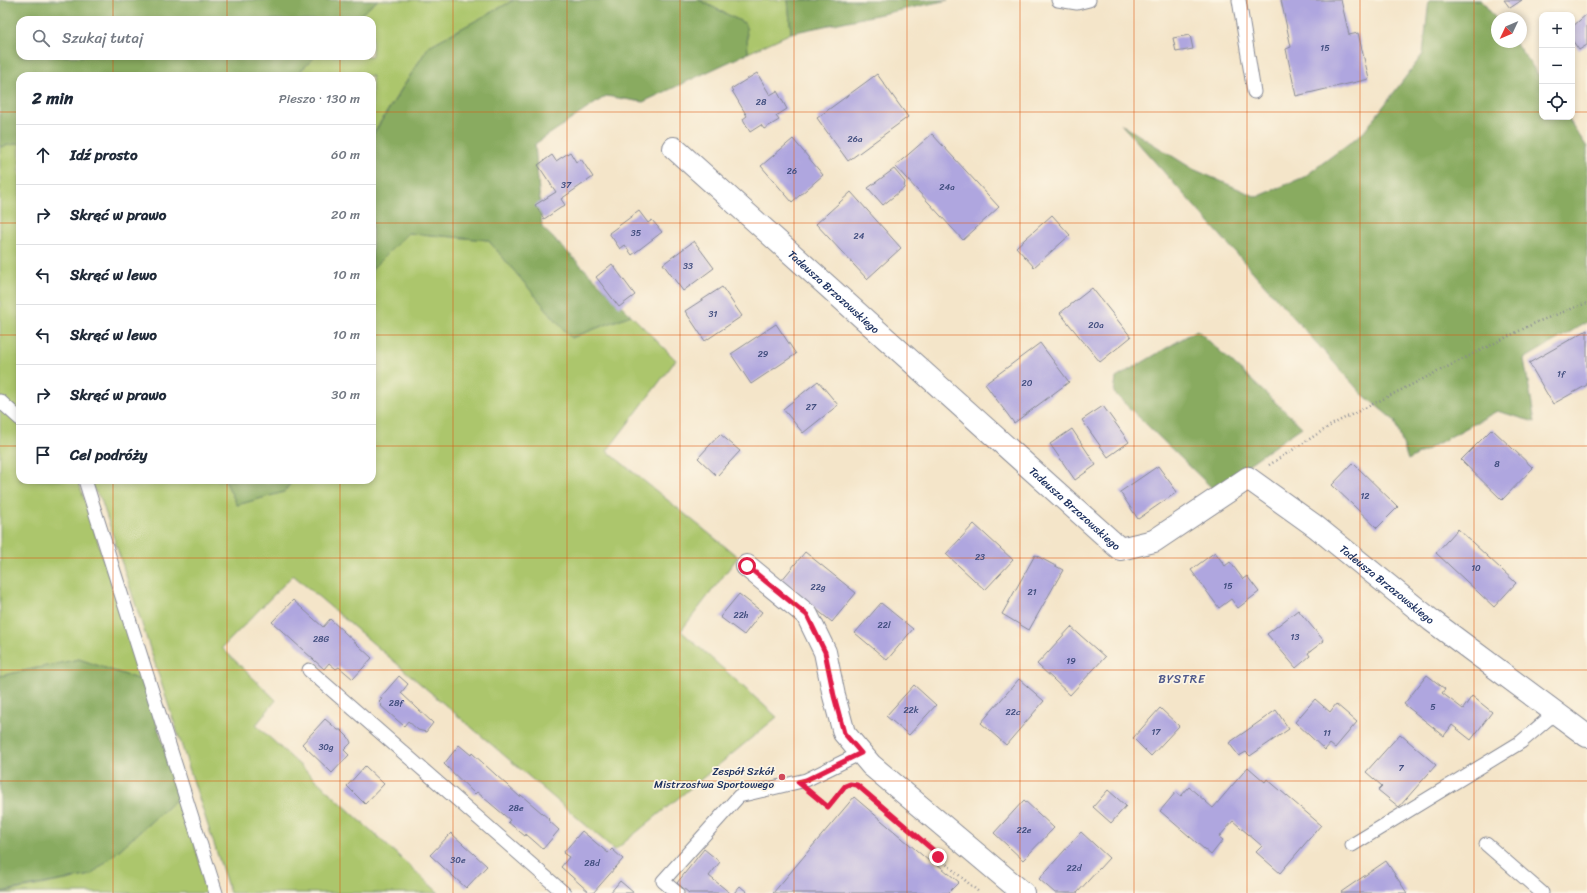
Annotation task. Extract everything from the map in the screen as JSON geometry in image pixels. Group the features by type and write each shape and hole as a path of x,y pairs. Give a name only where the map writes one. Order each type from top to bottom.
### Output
{"street":[{"name":"Tadeusza Brzozowskiego","path":"674,148 1120,549 1154,541 1248,478 1315,526 1431,620 1587,736"},
{"path":"747,566 807,615 825,652 834,696 844,733 871,765 1023,893"}],"lane":[{"path":"1058,0 1076,3 1089,0"},
{"path":"1238,0 1254,92"},
{"path":"0,401 16,415"},
{"path":"86,484 216,893"},
{"path":"309,670 564,893"},
{"path":"1352,845 1521,742 1556,712"},
{"path":"676,893 663,881 738,796 806,780 861,753"},
{"path":"1486,844 1542,893"}],"path":[{"path":"1248,478 1333,424 1538,322 1587,303"},
{"path":"798,782 828,807 845,786 850,784 857,785"},
{"path":"928,846 938,857 980,893"}],"green space":[{"path":"0,0 378,0 359,16 16,16 16,60 312,60 299,72 16,72 16,144 0,147"},
{"path":"378,0 514,0 429,46 376,129 376,72 299,72 312,60 376,60 376,16 359,16"},
{"path":"514,0 699,0 746,24 748,53 643,102 606,96 535,144 542,227 631,315 571,338 488,240 408,233 376,265 376,130 429,46"},
{"path":"699,0 788,0 791,33 748,53 746,24"},
{"path":"788,0 948,0 791,33"},
{"path":"1429,0 1481,0 1491,12 1491,48 1519,48 1539,76 1539,120 1569,120 1587,147 1587,322 1524,359 1535,422 1497,411 1408,460 1395,421 1361,393 1121,124 1193,169 1257,197 1304,177 1364,132 1423,54"},
{"path":"16,144 16,484 79,484 143,681 79,659 0,676 0,147"},
{"path":"408,233 488,240 571,338 631,315 676,360 607,451 738,557 681,631 777,717 615,850 293,575 222,648 276,700 256,725 439,893 230,893 101,499 89,484 227,484 237,505 284,492 290,484 376,484 376,265"},
{"path":"1197,330 1302,427 1213,489 1114,393 1116,378"},
{"path":"227,484 290,484 284,492 237,505"},
{"path":"79,659 143,681 180,796 91,875 0,892 0,676"},
{"path":"180,796 209,893 0,893 91,875"}],"building":[{"path":"1281,0 1341,0 1349,35 1358,33 1369,79 1296,96 1286,49 1291,47"},
{"path":"1504,0 1522,0 1510,8"},
{"path":"1587,14 1587,45 1579,50 1575,44 1575,24"},
{"path":"1190,35 1193,49 1176,52 1173,38"},
{"path":"757,73 770,95 777,91 787,109 776,116 779,120 764,129 761,125 750,132 743,119 747,116 731,89"},
{"path":"877,74 908,117 848,161 817,118"},
{"path":"932,134 999,207 963,240 895,166"},
{"path":"793,139 823,175 792,202 761,166"},
{"path":"570,152 576,162 581,159 593,177 561,199 565,205 544,219 535,205 556,192 538,165 552,155 556,161"},
{"path":"894,169 905,182 904,188 883,205 868,188"},
{"path":"851,192 901,248 867,279 816,224"},
{"path":"639,211 648,223 652,220 662,232 632,255 625,245 620,249 609,233"},
{"path":"1052,215 1070,235 1034,267 1016,247"},
{"path":"694,241 714,268 683,291 663,264"},
{"path":"612,264 635,295 619,307 596,277"},
{"path":"722,287 742,316 705,341 685,311"},
{"path":"1092,288 1131,337 1100,362 1060,313"},
{"path":"776,324 796,354 751,384 731,354"},
{"path":"1587,330 1587,385 1553,404 1529,363"},
{"path":"1040,343 1069,382 1014,423 985,384"},
{"path":"818,381 838,405 803,433 783,409"},
{"path":"1103,406 1129,442 1108,457 1082,420"},
{"path":"1072,429 1096,465 1075,480 1050,444"},
{"path":"1492,429 1533,468 1502,500 1461,460"},
{"path":"720,434 740,451 717,476 698,458"},
{"path":"1353,463 1398,507 1377,528 1332,485"},
{"path":"1158,466 1177,492 1138,519 1120,492"},
{"path":"974,524 1013,560 985,590 946,554"},
{"path":"1458,529 1516,583 1494,607 1436,553"},
{"path":"805,552 856,593 832,622 781,581"},
{"path":"1215,552 1225,566 1230,562 1243,579 1247,576 1259,592 1238,608 1231,599 1219,608 1191,570"},
{"path":"1035,555 1063,570 1029,630 1002,614"},
{"path":"739,594 762,612 744,635 720,617"},
{"path":"293,600 323,627 330,619 372,658 353,679 339,667 336,669 329,663 324,669 272,622"},
{"path":"881,603 913,629 887,660 855,633"},
{"path":"1298,610 1324,641 1308,653 1310,656 1296,668 1267,634"},
{"path":"1071,627 1105,657 1070,695 1037,664"},
{"path":"1427,675 1445,689 1442,693 1463,709 1472,696 1492,712 1471,740 1452,725 1444,736 1404,704"},
{"path":"399,676 408,684 401,693 433,723 426,732 418,730 408,721 404,726 381,706 382,705 379,702 382,699 380,698"},
{"path":"1019,679 1044,701 1006,745 981,723"},
{"path":"914,685 936,705 909,735 886,716"},
{"path":"1315,699 1330,712 1336,704 1357,722 1335,748 1330,744 1325,750 1295,722"},
{"path":"1160,708 1179,726 1151,756 1133,738"},
{"path":"1276,710 1289,729 1250,756 1246,752 1239,756 1229,743"},
{"path":"325,719 338,730 341,730 349,738 351,743 344,750 349,755 332,773 302,744"},
{"path":"1400,734 1436,765 1399,807 1378,790 1382,786 1366,772"},
{"path":"459,745 471,755 472,753 520,797 521,795 549,819 548,820 559,830 543,849 526,834 525,836 508,822 510,820 477,792 475,794 444,764"},
{"path":"365,766 384,784 365,804 347,786"},
{"path":"1248,767 1265,782 1267,779 1321,825 1280,873 1256,852 1262,846 1233,821 1219,837 1223,840 1211,855 1160,811 1176,792 1181,796 1189,787 1213,808"},
{"path":"1108,790 1126,806 1111,823 1093,807"},
{"path":"854,797 929,861 931,859 959,882 948,893 773,893"},
{"path":"1024,800 1054,828 1023,860 994,833"},
{"path":"582,831 608,853 612,849 623,859 593,893 590,893 561,867 569,857 563,853"},
{"path":"1081,832 1109,858 1077,893 1055,893 1039,879"},
{"path":"451,833 487,866 466,888 430,855"},
{"path":"704,849 720,862 709,876 730,893 689,893 677,883"},
{"path":"1386,861 1407,893 1341,892"},
{"path":"620,881 634,893 610,893"},
{"path":"740,886 748,893 734,893"}],"place":[{"name":"Zespół Szkół Mistrzostwa Sportowego","path":"782,777"}],"district":[{"name":"BYSTRE","path":"1182,679"}],"route":[{"path":"747,566 807,615 825,652 834,696 844,733 861,753 806,780 798,782 828,807 845,786 850,784 857,785 933,850 938,857"}]}
